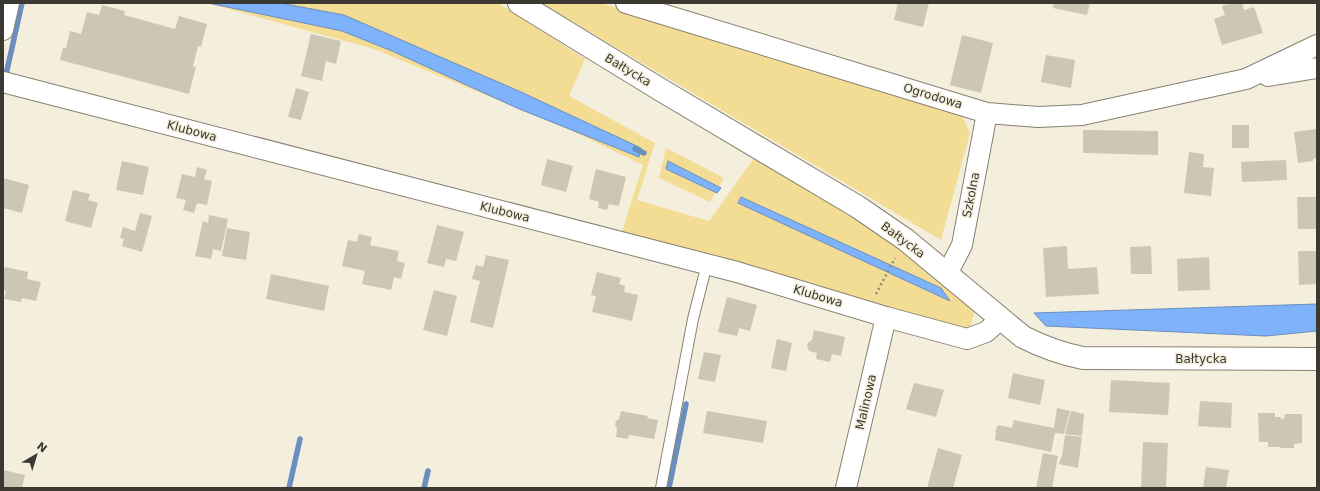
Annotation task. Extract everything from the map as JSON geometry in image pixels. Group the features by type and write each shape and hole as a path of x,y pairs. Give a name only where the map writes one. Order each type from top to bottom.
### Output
{"main road":[{"name":"Bałtycka","path":"519,3 858,208 906,240 1023,337 1036,344 1067,355 1083,358 1317,359"}],"street":[{"path":"3,30 9,3"},
{"name":"Ogrodowa","path":"626,3 987,113 1038,117 1082,115 1246,79 1317,68"},
{"name":"Ogrodowa","path":"1246,79 1317,45"},
{"name":"Klubowa","path":"3,82 738,272 886,317 967,339 986,332 1001,319"},
{"name":"Szkolna","path":"947,274 962,245 987,113"},
{"name":"Malinowa","path":"846,488 886,317"}],"lane":[{"path":"661,488 693,319 707,264"}],"path":[{"path":"886,277 892,263"}],"shaded area":[{"path":"207,3 498,3 585,59 569,96 655,143 637,200 709,221 754,158 841,208 916,262 969,304 975,312 971,324 968,328 960,329 622,231 643,165 566,128 374,49"},
{"path":"541,3 599,3 960,111 970,133 941,240"},
{"path":"666,148 724,178 710,202 659,178"}],"water":[{"path":"208,3 280,3 344,15 521,92 641,148 639,157 517,108 392,51 342,31"},
{"path":"668,161 721,188 717,193 666,169"},
{"path":"741,197 941,288 950,301 738,203"},
{"path":"1317,304 1317,331 1266,336 1046,326 1034,313"}],"building":[{"path":"898,3 929,3 923,27 894,20"},
{"path":"1054,3 1090,3 1087,15 1053,8"},
{"path":"1233,3 1242,3 1244,10 1254,7 1263,33 1222,45 1214,19 1225,15 1222,6"},
{"path":"102,5 125,11 124,15 175,29 179,16 207,24 201,47 198,46 193,66 196,67 189,94 60,60 63,48 66,48 70,31 81,34 87,12 99,15"},
{"path":"311,34 341,41 336,64 326,61 322,81 301,76"},
{"path":"962,35 993,43 981,93 950,85"},
{"path":"1046,55 1075,60 1071,88 1041,82"},
{"path":"296,88 309,92 301,120 288,117"},
{"path":"1232,125 1249,125 1249,148 1232,148"},
{"path":"1317,129 1317,158 1313,159 1313,161 1298,163 1294,132"},
{"path":"1083,130 1158,131 1158,155 1083,153"},
{"path":"1189,152 1204,154 1203,167 1214,168 1211,196 1184,193"},
{"path":"547,159 573,166 566,192 541,185"},
{"path":"1286,160 1287,180 1242,182 1241,162"},
{"path":"122,161 149,167 143,195 116,190"},
{"path":"197,167 207,170 204,179 212,181 207,205 197,203 194,213 183,210 186,200 176,198 182,174 195,177"},
{"path":"596,169 626,177 619,206 609,204 607,210 598,208 599,202 589,199"},
{"path":"3,178 29,185 22,213 3,208"},
{"path":"73,190 90,194 88,200 98,203 91,228 65,221"},
{"path":"1297,197 1317,197 1317,229 1298,229"},
{"path":"140,213 152,216 142,252 122,246 124,239 120,238 123,227 135,231"},
{"path":"209,215 228,219 221,251 213,249 211,259 195,256 203,221 208,223"},
{"path":"437,225 464,232 456,261 446,259 444,267 427,263"},
{"path":"227,228 250,232 246,260 222,256"},
{"path":"359,234 372,237 370,245 399,251 397,261 405,263 401,279 394,277 391,290 362,284 365,271 342,266 348,240 357,242"},
{"path":"1067,246 1068,269 1097,267 1099,294 1046,297 1043,248"},
{"path":"1151,246 1152,274 1131,274 1130,247"},
{"path":"1298,251 1317,251 1317,284 1299,285"},
{"path":"486,255 509,260 493,328 470,322 480,281 472,279 476,265 483,267"},
{"path":"1209,257 1210,290 1178,291 1177,259"},
{"path":"5,267 28,272 27,279 41,282 36,301 22,298 21,302 4,299 6,291 3,290 3,274"},
{"path":"597,272 621,278 619,284 625,286 624,292 638,295 632,321 592,312 596,296 591,295"},
{"path":"271,274 329,286 324,311 266,299"},
{"path":"434,290 457,296 447,336 423,330"},
{"path":"727,297 757,305 750,331 739,328 737,336 718,332"},
{"path":"814,330 845,337 841,356 832,354 830,362 816,359 817,353 809,351 807,347 808,343 812,340"},
{"path":"777,339 792,343 786,371 771,368"},
{"path":"704,352 721,355 715,382 698,379"},
{"path":"1013,373 1045,380 1040,405 1008,398"},
{"path":"1111,380 1170,383 1168,415 1109,412"},
{"path":"914,383 944,390 936,417 906,409"},
{"path":"1200,401 1232,403 1231,428 1198,426"},
{"path":"1057,408 1070,411 1064,434 1055,433 1051,452 995,440 995,432 998,425 1012,428 1014,420 1054,428"},
{"path":"621,411 648,416 647,418 658,420 654,439 629,435 628,439 616,437 617,428 615,425 616,421 619,419"},
{"path":"707,411 767,421 763,443 703,433"},
{"path":"1071,411 1084,414 1082,436 1065,434"},
{"path":"1258,413 1275,413 1275,417 1281,417 1281,419 1284,419 1285,414 1302,414 1302,443 1294,444 1294,448 1280,448 1268,447 1268,442 1259,442"},
{"path":"1065,435 1082,437 1078,468 1059,464 1062,457"},
{"path":"1143,442 1168,443 1166,488 1141,487"},
{"path":"938,448 962,455 953,488 927,488"},
{"path":"1043,453 1058,456 1052,488 1036,488"},
{"path":"1206,467 1229,470 1226,488 1203,488"},
{"path":"3,470 25,475 22,488 3,488"}],"waterway":[{"path":"5,79 22,3"},
{"path":"635,149 644,153"},
{"path":"669,488 686,404"},
{"path":"289,488 300,439"},
{"path":"424,488 428,471"}]}
